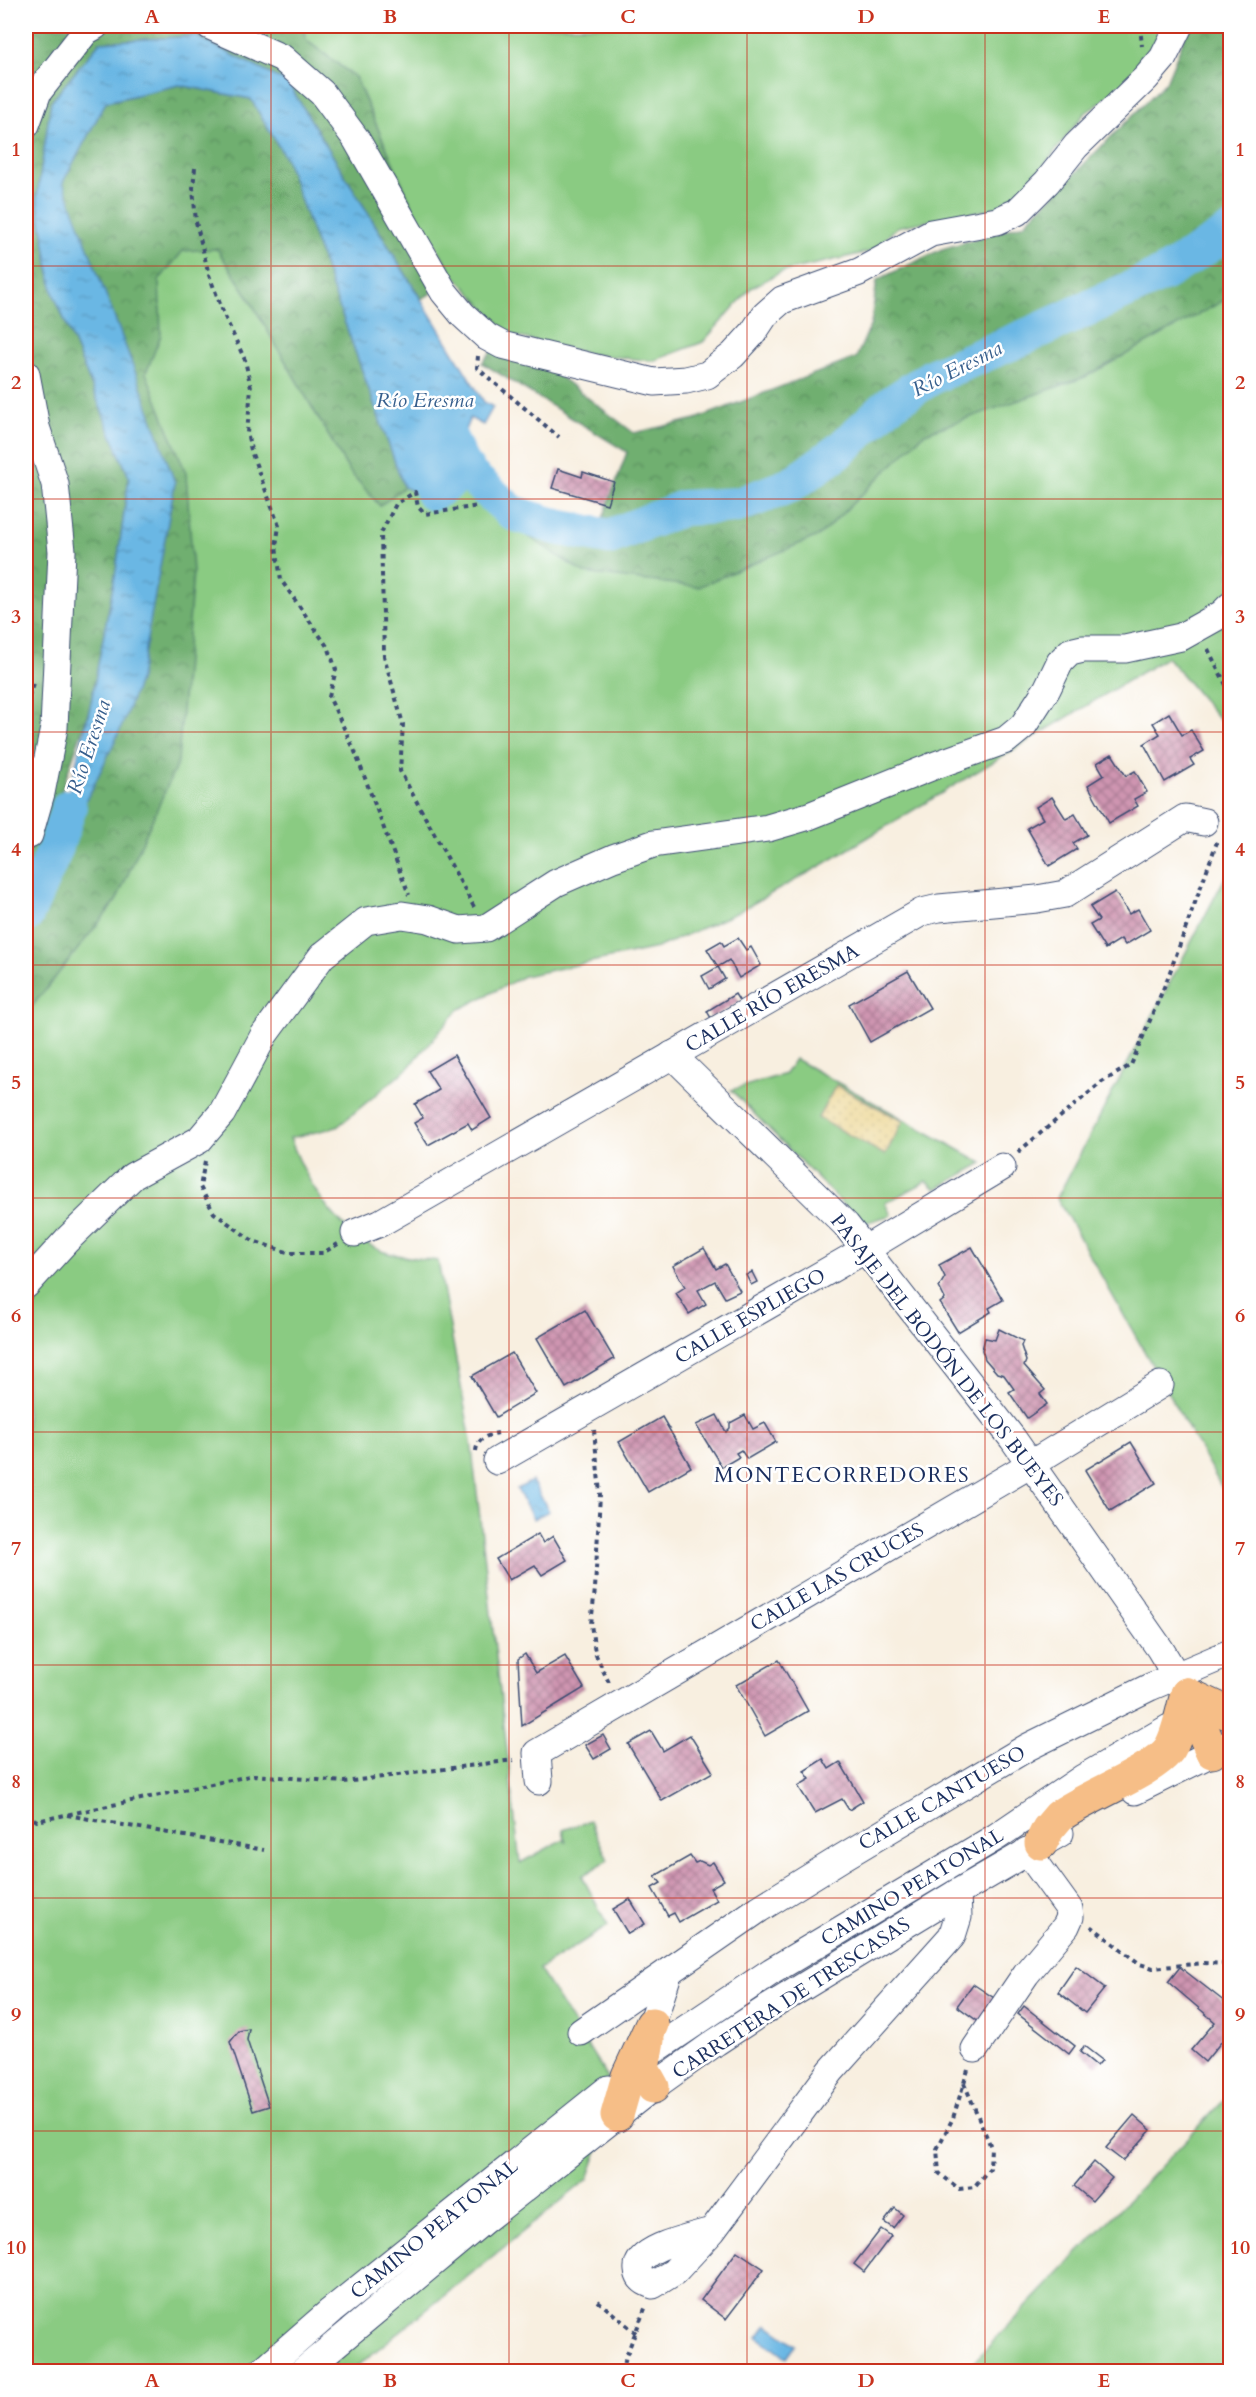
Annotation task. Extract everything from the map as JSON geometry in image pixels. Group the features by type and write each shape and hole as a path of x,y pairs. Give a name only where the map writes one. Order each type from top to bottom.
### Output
{"main road":[{"path":"1208,1696 1221,1748"},
{"path":"1034,1847 1064,1813 1149,1766 1167,1751 1175,1736 1208,1696"},
{"path":"653,2087 643,2068 654,2036"},
{"path":"613,2102 654,2036"}],"street":[{"path":"26,125 38,92 86,31 95,26"},
{"path":"210,26 282,58 322,93 356,139 444,292 463,315 487,337 502,345 654,382 686,380 707,375 733,355 753,333 765,315 782,300 859,272 931,233 997,221 1017,212 1047,182 1076,146 1146,78 1163,58 1179,26"},
{"path":"26,374 36,427 55,484 62,551 54,728 41,793 29,835"},
{"path":"26,1285 67,1240 133,1176 199,1140 222,1113 264,1035 322,956 366,921 402,915 459,930 486,928 556,883 613,858 653,844 768,828 809,816 936,765 1006,740 1023,726 1047,689 1060,662 1070,652 1083,649 1125,648 1180,637 1222,614 1230,606"},
{"name":"CALLE RÍO ERESMA","path":"355,1233 380,1223 922,912 939,908 1037,899 1065,894 1185,818 1215,827"},
{"name":"PASAJE DEL BODÓN DE LOS BUEYES","path":"672,1055 846,1225 1208,1696"},
{"name":"CALLE ESPLIEGO","path":"497,1461 866,1250 1002,1167"},
{"name":"CALLE LAS CRUCES","path":"538,1769 537,1753 1030,1464 1160,1385"},
{"name":"CALLE CANTUESO","path":"581,2032 759,1910 1018,1753 1208,1696 1230,1653"},
{"name":"CAMINO PEATONAL","path":"654,2036 772,1971 996,1837 1083,1778 1168,1728"},
{"name":"CARRETERA DE TRESCASAS","path":"302,2372 444,2253 613,2102 653,2087 765,2010 1034,1847 1158,1778 1221,1748"},
{"path":"975,2049 1026,1974 1066,1926 1070,1917 1069,1909 1034,1847"},
{"path":"653,2285 675,2272 712,2231 831,2071 952,1936 958,1917 957,1893"},
{"path":"654,2036 669,1971"},
{"name":"CAMINO PEATONAL","path":"261,2372 331,2311 613,2102"}],"path":[{"path":"195,168 193,188 196,222 209,275 225,317 246,360 251,388 248,433 252,454 279,526 276,546 281,580 329,649 336,670 329,698 354,749 418,918"},
{"path":"487,337 479,349 477,368 559,437"},
{"path":"479,507 425,514 418,507 414,492 396,504 381,533 384,656 403,724 400,771 479,915"},
{"path":"1197,628 1230,693"},
{"path":"1002,1167 1101,1082 1131,1065 1167,980 1215,827 1230,807"},
{"path":"207,1152 200,1187 214,1213 253,1242 290,1253 323,1253 355,1233"},
{"path":"592,1407 600,1494 591,1624 595,1653 616,1706"},
{"path":"26,1814 37,1821 254,1775 344,1782 538,1769"},
{"path":"64,1815 264,1850"},
{"path":"1069,1909 1140,1964 1154,1968 1204,1963 1230,1964"},
{"path":"964,2083 991,2147 990,2168 974,2187 959,2189 939,2173 937,2149 953,2118 964,2083 975,2049"},
{"path":"623,2372 626,2356 653,2285"},
{"path":"598,2301 636,2333"}],"green space":[{"path":"26,26 303,26 306,40 355,77 413,208 432,293 421,299 288,83 195,36 100,42 51,102 37,197 53,292 129,477 116,571 90,707 39,857 26,885"},
{"path":"303,26 1164,26 1133,80 1084,114 1025,190 997,208 897,227 873,251 781,272 751,288 703,342 653,361 590,354 510,335 453,274 413,208 355,77 306,40"},
{"path":"1189,26 1230,26 1230,297 1085,377 925,433 820,535 698,587 584,573 487,509 494,477 519,502 595,540 627,452 482,363 495,347 551,370 634,433 696,419 856,358 871,324 877,280 942,249 1024,224 1166,82"},
{"path":"179,85 251,99 286,159 404,487 380,506 349,471 244,290 217,249 183,251 159,280 161,335 146,373 186,473 193,572 178,762 116,901 26,1014 26,923 49,890 94,773 156,491 62,182 106,102"},
{"path":"70,100 461,463 501,505 515,514 538,522 609,537 1230,232 1230,732 1167,657 824,864 738,912 657,948 524,976 458,1010 408,1068 337,1127 290,1138 305,1171 324,1203 348,1230 379,1250 400,1256 438,1261 471,1441 520,1863 564,1839 566,1843 563,1830 590,1821 608,1860 582,1876 608,1926 539,1969 618,2094 588,2179 351,2371 26,2371 26,915 54,852 127,635"},
{"path":"1230,868 1230,1502 1057,1198"},
{"path":"795,1059 983,1163 936,1189 927,1181 885,1203 891,1215 862,1224 731,1090 785,1074"},
{"path":"1230,2094 1230,2371 965,2371"}],"sand":[{"path":"836,1085 903,1121 885,1155 818,1118"}],"water":[{"name":"Río Eresma","path":"195,36 288,83 484,402 493,407 483,425 470,418 460,442 471,455 415,492 404,487 286,159 251,99 179,85 106,102 63,182 175,483 140,678 121,728 91,791 54,852 90,707 116,571 129,477 53,292 37,197 51,102 100,42"},
{"path":"532,1481 549,1511 533,1519 517,1489"},
{"path":"767,2324 796,2345 787,2358 758,2337"}],"building":[{"path":"558,469 582,477 583,472 614,482 607,504 552,488"},
{"path":"1169,713 1182,735 1191,730 1204,751 1190,759 1194,765 1165,782 1144,744 1160,734 1153,723"},
{"path":"1112,754 1126,776 1135,771 1147,792 1134,799 1138,806 1109,823 1088,785 1104,775 1097,763"},
{"path":"1052,797 1066,819 1075,814 1087,835 1073,843 1077,849 1049,866 1027,828 1043,819 1036,807"},
{"path":"1115,892 1129,914 1138,909 1150,930 1125,945 1121,939 1105,949 1090,925 1099,920 1090,907"},
{"path":"738,938 746,950 751,947 761,965 739,978 729,960 718,967 707,949 721,941 724,946"},
{"path":"718,967 725,979 709,989 702,976"},
{"path":"908,971 930,1008 870,1042 849,1004"},
{"path":"735,994 740,1002 711,1018 707,1011"},
{"path":"454,1055 491,1118 472,1130 468,1123 428,1145 414,1123 423,1118 415,1104 439,1090 427,1071"},
{"path":"972,1247 1003,1300 989,1308 991,1312 958,1332 940,1303 945,1299 939,1287 945,1277 939,1265"},
{"path":"704,1248 716,1269 725,1264 740,1291 725,1298 715,1281 698,1290 706,1304 689,1314 676,1293 685,1287 673,1266"},
{"path":"752,1272 757,1282 751,1285 746,1275"},
{"path":"585,1310 614,1359 566,1388 537,1338"},
{"path":"999,1329 1023,1341 1021,1346 1026,1361 1024,1366 1045,1390 1040,1394 1047,1404 1027,1418 1009,1392 1014,1389 1004,1375 997,1373 985,1359 982,1350 985,1338 995,1340"},
{"path":"512,1353 536,1393 496,1417 472,1376"},
{"path":"717,1415 726,1432 730,1428 730,1423 745,1415 753,1429 765,1423 776,1442 747,1459 741,1450 736,1453 739,1457 722,1467 696,1425"},
{"path":"662,1417 691,1467 648,1492 619,1442"},
{"path":"1131,1442 1156,1483 1110,1511 1085,1470"},
{"path":"538,1534 543,1543 553,1536 567,1560 542,1575 535,1565 509,1580 496,1559"},
{"path":"525,1654 536,1673 565,1656 584,1688 522,1726 518,1659"},
{"path":"779,1660 808,1711 765,1736 736,1685"},
{"path":"651,1731 663,1751 690,1735 713,1772 662,1801 628,1744"},
{"path":"603,1735 611,1749 594,1759 585,1745"},
{"path":"823,1759 829,1769 840,1762 863,1801 849,1810 842,1799 815,1813 798,1786 810,1779 804,1771"},
{"path":"690,1856 695,1863 700,1861 708,1865 713,1862 724,1880 710,1888 717,1900 679,1922 674,1913 668,1916 652,1888 661,1883 655,1876"},
{"path":"630,1899 645,1924 628,1934 613,1909"},
{"path":"1076,1966 1105,1988 1085,2013 1058,1992"},
{"path":"1180,1967 1230,2006 1230,2031 1205,2062 1191,2050 1215,2022 1168,1982"},
{"path":"973,1984 1000,2002 983,2025 957,2006"},
{"path":"1024,2006 1075,2046 1069,2054 1018,2014"},
{"path":"249,2029 247,2040 269,2106 253,2111 230,2042 239,2031"},
{"path":"1084,2046 1102,2060 1097,2066 1080,2052"},
{"path":"1134,2115 1151,2130 1123,2161 1106,2148"},
{"path":"1094,2162 1112,2178 1092,2201 1074,2186"},
{"path":"895,2208 903,2215 893,2228 884,2222"},
{"path":"881,2229 891,2236 864,2272 854,2264"},
{"path":"737,2251 764,2269 726,2319 701,2300"}],"waterway":[{"name":"Río Eresma","path":"441,419 461,463 471,476 513,513 557,527 609,537 683,508 738,505 791,485 840,450 886,407 933,376 1165,273 1230,232"},
{"path":"422,436 420,462 433,493 467,470"},
{"name":"Río Eresma","path":"26,915 54,852 69,807"}],"district":[{"name":"MONTECORREDORES","path":"842,1475"}]}
